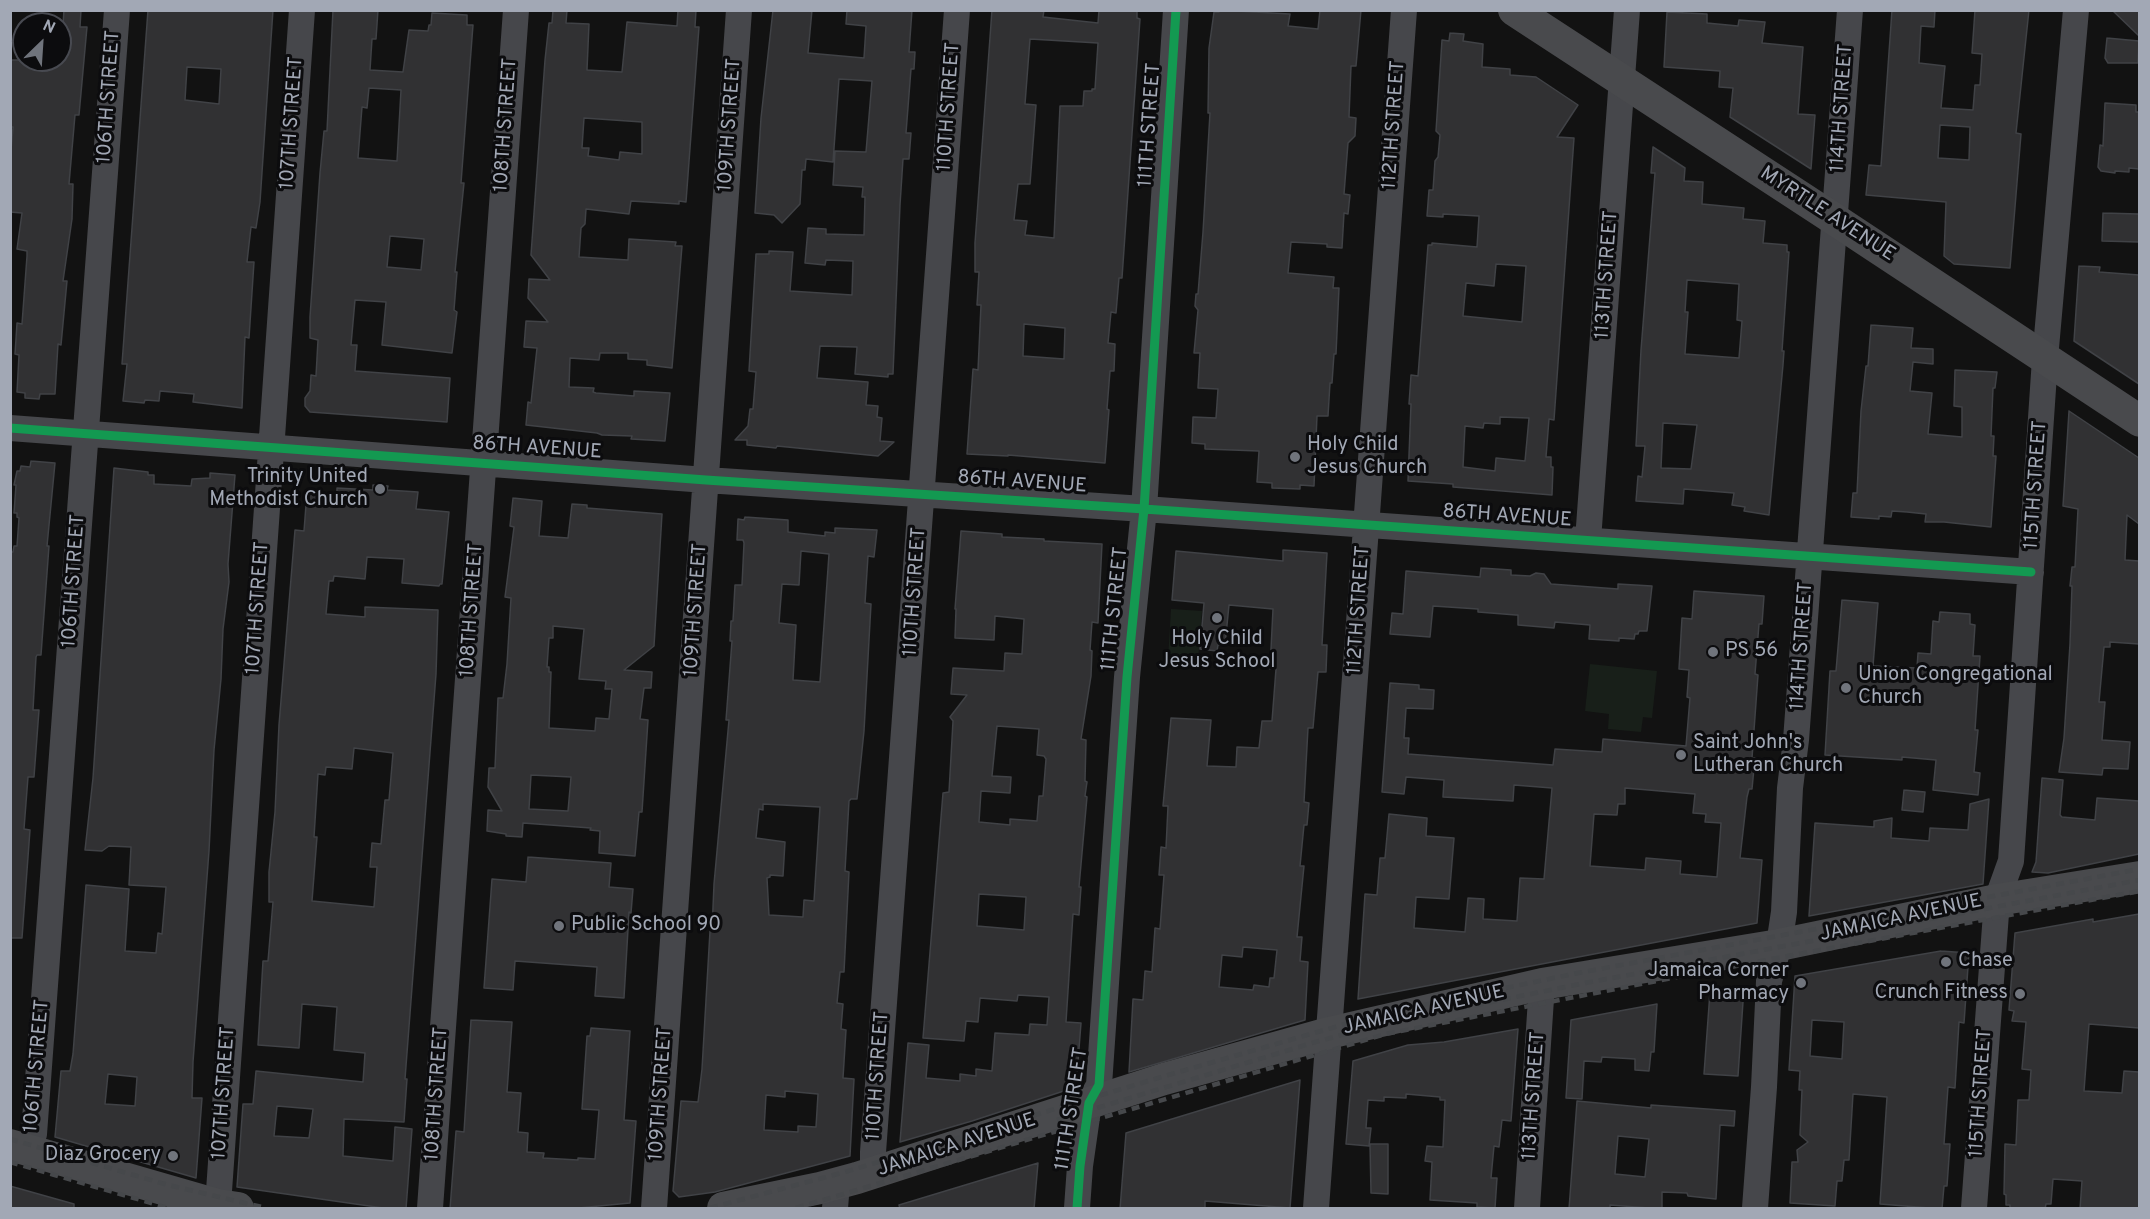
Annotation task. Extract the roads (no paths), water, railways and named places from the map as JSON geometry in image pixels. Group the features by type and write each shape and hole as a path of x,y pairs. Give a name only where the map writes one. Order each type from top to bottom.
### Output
{"main road":[{"name":"MYRTLE AVENUE","path":"1514,10 2139,421"},
{"name":"JAMAICA AVENUE","path":"723,1209 836,1196 873,1173 1164,1079 1329,1033 1542,984 1779,945 1996,900 2139,877"},
{"path":"19,1148 176,1201 228,1207"}],"street":[{"name":"106TH STREET","path":"19,1148 34,1134 117,10"},
{"name":"107TH STREET","path":"228,1207 270,447 302,10"},
{"name":"108TH STREET","path":"430,1209 516,10"},
{"name":"109TH STREET","path":"654,1209 739,10"},
{"name":"110TH STREET","path":"873,1173 957,10"},
{"name":"111TH STREET","path":"1077,1209 1080,1166 1089,1103 1099,1085 1127,677 1144,509 1176,10"},
{"name":"112TH STREET","path":"1316,1209 1404,10"},
{"name":"113TH STREET","path":"1588,540 1627,10"},
{"name":"114TH STREET","path":"1755,1209 1769,981 1779,945 1784,912 1790,788 1796,740 1850,10"},
{"name":"115TH STREET","path":"1974,1209 1996,900 2011,861 2045,359 2076,10"},
{"name":"86TH AVENUE","path":"10,428 706,480 2031,572"},
{"name":"113TH STREET","path":"1527,1209 1542,984"}],"railway":[{"path":"710,1208 845,1172 1380,1014 1578,973 2140,869"},
{"path":"1057,1120 1383,1024 1580,984 2140,880"},
{"path":"796,1208 1386,1034 1718,969 2140,891"},
{"path":"10,1139 168,1185 266,1208"},
{"path":"10,1162 168,1208"}],"place":[{"name":"Holy Child Jesus Church","path":"1295,457"},
{"name":"Trinity United Methodist Church","path":"380,489"},
{"name":"Holy Child Jesus School","path":"1217,618"},
{"name":"PS 56","path":"1713,652"},
{"name":"Union Congregational Church","path":"1846,688"},
{"name":"Saint John's Lutheran Church","path":"1681,755"},
{"name":"Public School 90","path":"559,926"},
{"name":"Chase","path":"1946,962"},
{"name":"Jamaica Corner Pharmacy","path":"1801,983"},
{"name":"Crunch Fitness","path":"2020,994"},
{"name":"Diaz Grocery","path":"173,1156"}]}
